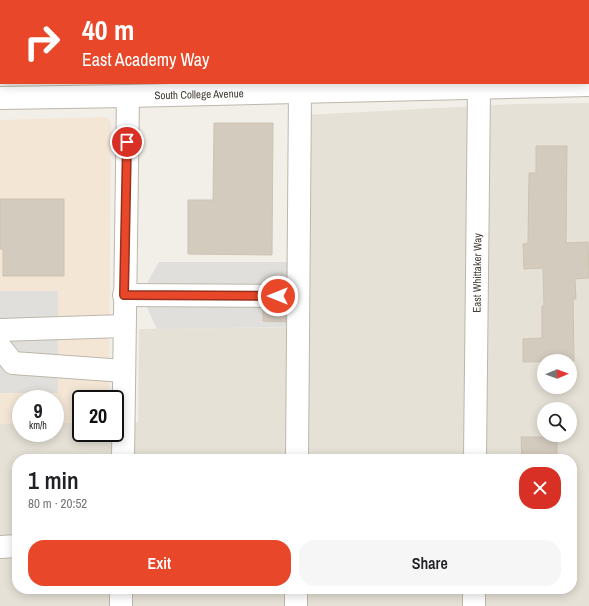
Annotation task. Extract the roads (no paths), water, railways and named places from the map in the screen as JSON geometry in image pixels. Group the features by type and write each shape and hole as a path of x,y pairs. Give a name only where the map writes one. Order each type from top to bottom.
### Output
{"street":[{"name":"South College Avenue","path":"0,98 128,96 225,88 479,88 589,85"},
{"name":"East Whittaker Way","path":"475,454 479,88"},
{"path":"297,454 311,89"},
{"path":"123,454 124,295 128,96"},
{"path":"124,295 278,296"},
{"path":"0,330 124,326"},
{"path":"0,347 13,363 124,371"},
{"path":"0,547 12,546"},
{"path":"121,594 121,606"},
{"path":"296,594 296,606"},
{"path":"474,594 474,606"}]}
